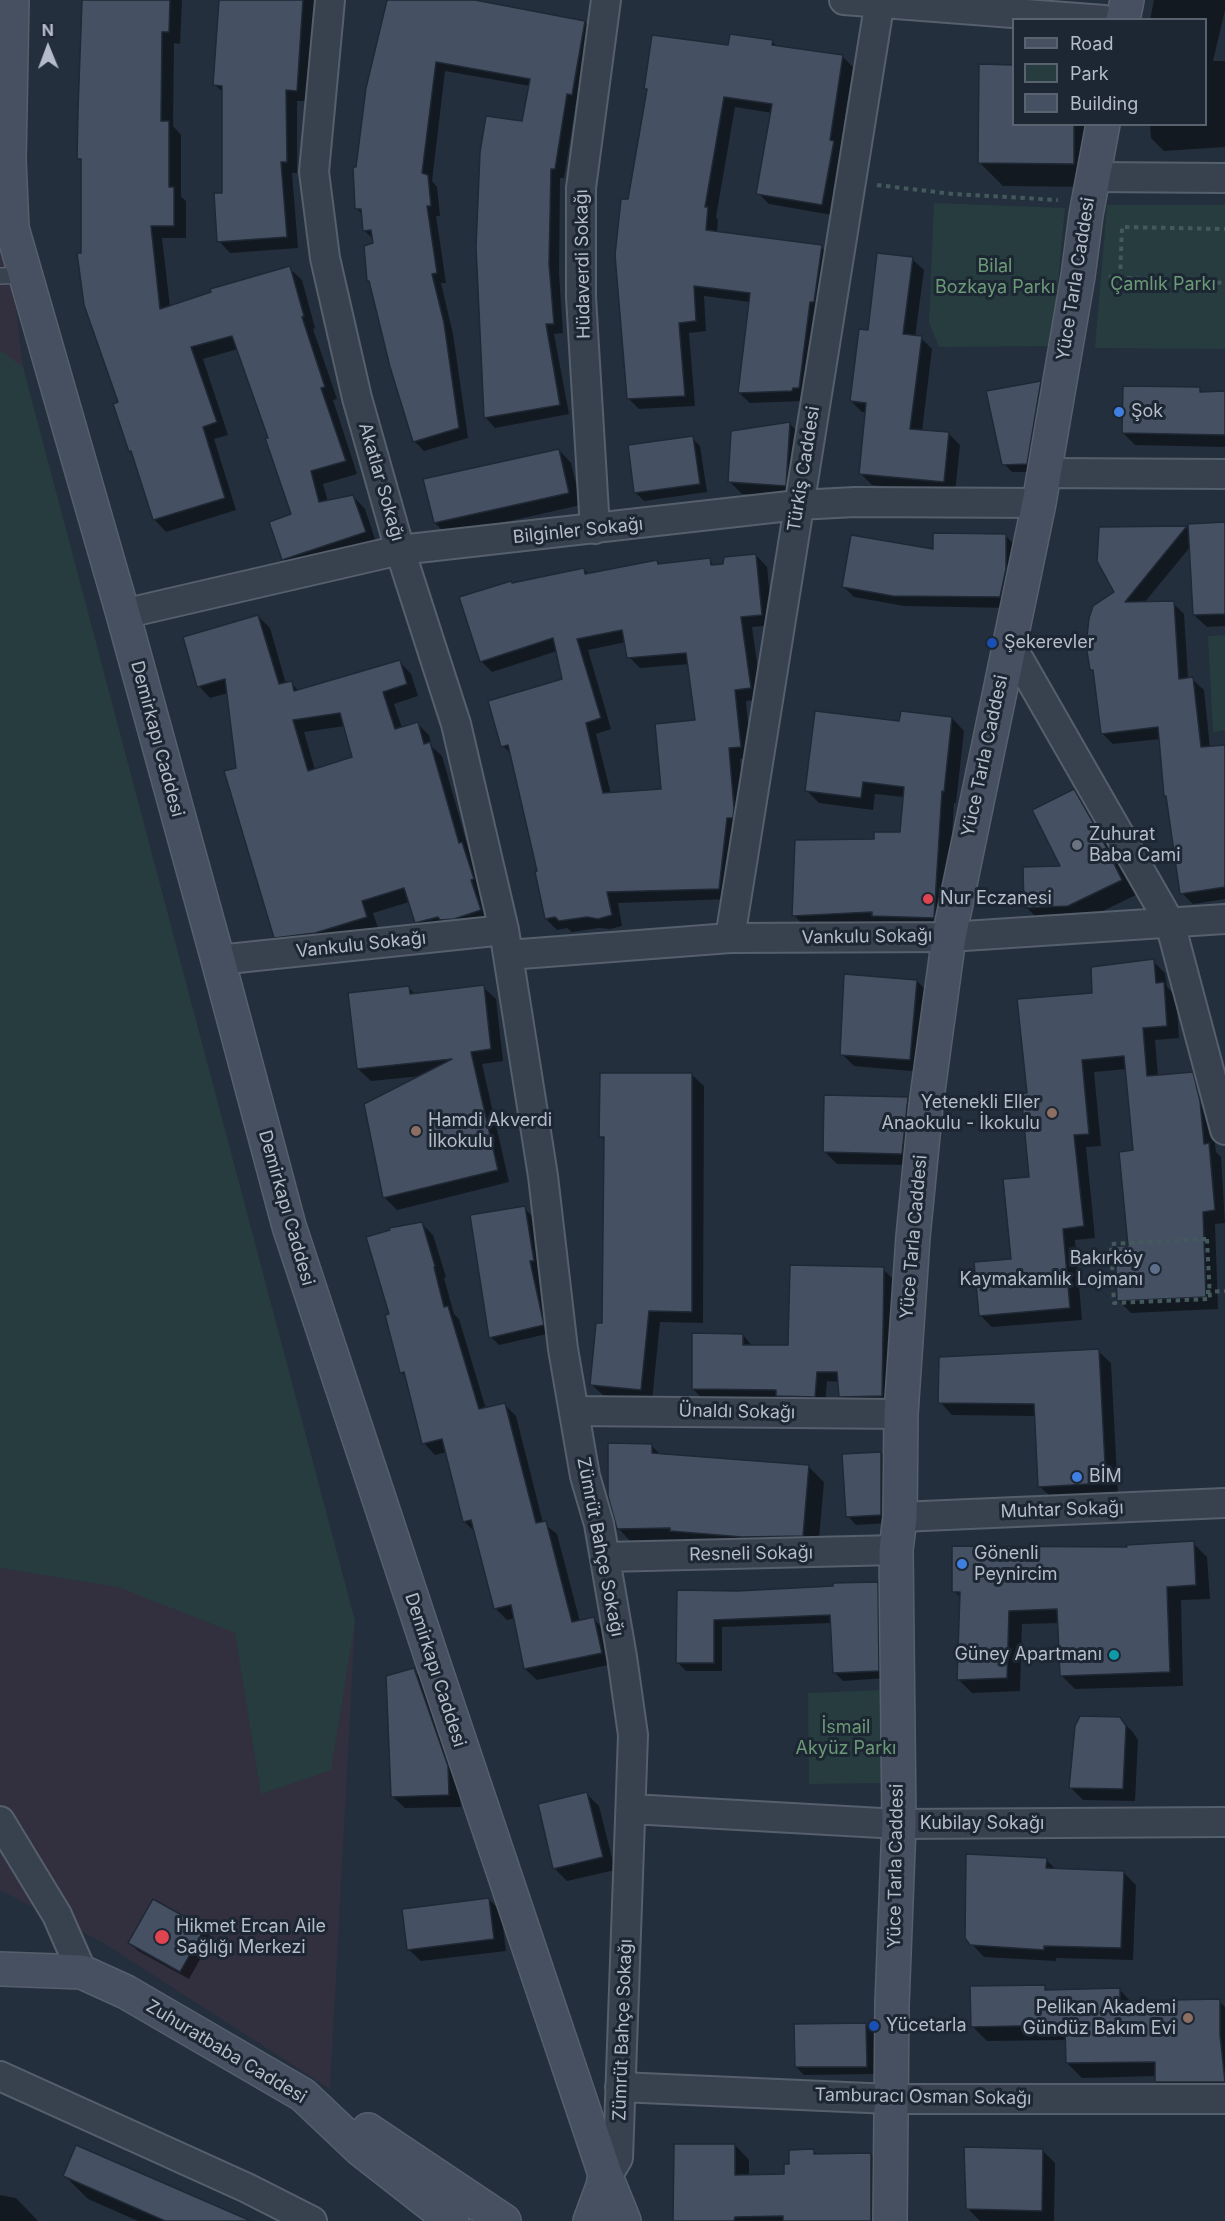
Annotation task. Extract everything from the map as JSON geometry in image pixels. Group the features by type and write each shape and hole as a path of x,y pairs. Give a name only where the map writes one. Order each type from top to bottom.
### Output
{"street":[{"name":"Demirkapı Caddesi","path":"12,0 6,228 13,275 123,614 292,1238 434,1668 605,2174 624,2221"},
{"name":"Akatlar Sokağı","path":"330,0 314,172 325,258 357,398 400,550 456,724 506,943"},
{"name":"Hüdaverdi Sokağı","path":"595,529 581,297 581,188 606,0"},
{"path":"844,0 1079,18"},
{"path":"1123,18 1127,0"},
{"name":"Türkiş Caddesi","path":"730,939 880,2"},
{"name":"Yüce Tarla Caddesi","path":"891,2221 892,2005 899,1824 896,1550 900,1516 901,1414 915,1215 926,1105 949,936 1042,488 1103,126"},
{"path":"1091,190 1225,178"},
{"name":"Bilginler Sokağı","path":"123,614 400,550 798,506 1225,474"},
{"path":"1009,642 1170,923 1225,1127"},
{"name":"Vankulu Sokağı","path":"218,960 506,943 949,936 1225,919"},
{"name":"Zümrüt Bahçe Sokağı","path":"506,943 543,1176 563,1349 585,1476 599,1524 605,1557 633,1735 618,2158 605,2174"},
{"name":"Ünaldı Sokağı","path":"574,1411 901,1414"},
{"name":"Muhtar Sokağı","path":"900,1516 1225,1503"},
{"name":"Resneli Sokağı","path":"605,1557 896,1550"},
{"name":"Kubilay Sokağı","path":"631,1809 899,1824 1225,1822"},
{"path":"0,1821 57,1915 82,1972"},
{"name":"Zuhuratbaba Caddesi","path":"0,1969 82,1972 126,1992 303,2095 360,2150 452,2221"},
{"path":"0,2076 247,2188 312,2221"},
{"name":"Tamburacı Osman Sokağı","path":"620,2087 891,2099 1225,2099"},
{"path":"303,2095 369,2131 504,2221"},
{"path":"590,2221 605,2174"}],"path":[{"path":"850,182 953,194 1091,190"},
{"path":"1120,278 1122,227 1225,229"},
{"path":"1078,276 1225,283"},
{"path":"1207,1239 1208,1292 1210,1299 1114,1303 1111,1244 1207,1239"},
{"path":"1208,1292 1225,1291"}],"shaded area":[{"path":"0,170 23,367 355,1621 330,2089 102,1942 0,1890"}],"green space":[{"name":"Bilal Bozkaya Parkı","path":"934,203 1065,208 1052,346 939,347 929,323"},
{"name":"Çamlık Parkı","path":"1107,205 1225,205 1225,349 1095,348"},
{"path":"0,350 23,367 355,1621 331,1770 261,1794 235,1633 118,1587 0,1568"},
{"path":"1225,635 1225,730 1213,732 1208,636"},
{"name":"İsmail Akyüz Parkı","path":"881,1690 883,1783 809,1784 808,1693"}],"building":[{"path":"82,0 170,0 169,32 162,32 161,121 169,121 169,187 174,187 174,226 151,226 160,309 211,292 210,289 290,266 304,316 302,317 325,387 321,388 346,461 311,471 319,502 353,495 366,532 282,560 269,522 291,514 265,438 268,438 232,336 191,347 217,422 203,427 225,498 153,520 113,404 118,402 84,305 77,253 81,253 81,159 77,159"},
{"path":"219,0 303,0 297,91 286,90 287,162 281,162 287,237 217,242 214,193 222,193 222,86 213,85"},
{"path":"387,0 475,0 585,21 572,95 567,94 555,169 551,169 549,264 554,324 546,324 560,405 484,418 476,247 480,152 486,116 522,121 530,79 436,62 422,173 428,175 431,206 427,206 437,273 432,274 444,323 459,428 413,442 390,367 369,281 367,281 364,246 373,243 371,230 363,231 361,209 355,209 353,167 356,167 366,88"},
{"path":"730,34 773,40 772,45 843,55 830,140 834,141 822,205 756,194 772,104 724,97 705,207 708,207 706,230 822,245 814,302 810,302 799,388 793,388 792,391 738,393 750,293 694,286 696,321 679,323 685,396 627,399 615,255 621,199 628,199 647,89 644,89 652,35 728,45"},
{"path":"979,64 1012,65 1012,126 1074,126 1074,164 978,163"},
{"path":"877,253 913,257 903,334 922,336 910,429 949,432 944,482 859,474 866,403 850,401 859,329 868,330"},
{"path":"1041,381 1027,464 1002,465 986,391"},
{"path":"1123,386 1200,387 1200,392 1225,391 1225,435 1122,433"},
{"path":"790,422 786,486 728,482 731,431"},
{"path":"693,436 700,484 634,493 628,445"},
{"path":"559,449 569,493 434,523 423,479"},
{"path":"1225,522 1225,614 1193,615 1188,524"},
{"path":"1187,526 1125,602 1174,601 1179,679 1193,677 1201,747 1225,745 1225,887 1180,894 1166,796 1164,796 1158,727 1101,734 1093,670 1090,670 1086,645 1089,618 1093,606 1114,592 1097,561 1099,527"},
{"path":"933,533 1006,534 1006,569 1000,597 893,596 842,587 851,535 933,549"},
{"path":"756,554 762,615 741,617 751,688 735,690 741,747 729,748 734,808 733,818 727,818 719,889 607,892 612,915 598,919 587,917 559,921 555,917 545,919 535,872 537,871 508,745 501,747 488,701 562,679 553,638 480,662 459,597 511,581 512,583 584,568 585,574 657,560 658,564 710,558 711,565 723,564 724,557","holes":["622,630 627,658 686,653 695,720 655,724 661,789 603,793 586,723 601,718 577,639"]},
{"path":"258,615 279,684 292,681 294,691 400,660 407,684 383,692 395,729 418,722 424,744 430,742 459,843 462,842 474,879 471,880 481,910 454,919 440,920 438,917 415,923 404,888 362,901 367,917 315,933 274,938 224,771 236,768 225,679 197,687 183,637","holes":["340,713 352,757 308,771 293,720"]},
{"path":"815,711 899,721 901,711 952,717 944,792 942,791 934,918 872,916 872,912 792,916 795,840 874,839 874,832 900,832 904,787 863,782 861,798 805,791"},
{"name":"Zuhurat Baba Cami","path":"1074,789 1122,880 1068,906 1024,908 1023,867 1060,866 1032,810"},
{"path":"1154,959 1156,983 1164,982 1167,1026 1143,1028 1147,1076 1193,1072 1200,1101 1204,1144 1209,1143 1215,1210 1203,1212 1206,1297 1117,1301 1115,1246 1128,1246 1119,1152 1133,1150 1124,1056 1082,1060 1089,1134 1074,1135 1084,1226 1063,1229 1070,1308 979,1316 974,1262 1011,1259 1003,1179 1029,1177 1021,1093 1027,1093 1017,999 1092,993 1091,967"},
{"path":"844,974 917,980 910,1060 840,1055"},
{"path":"484,985 491,1049 471,1052 498,1170 383,1198 364,1104 452,1059 357,1069 348,993 409,986 410,994"},
{"path":"600,1073 692,1073 692,1312 649,1311 641,1390 590,1385 596,1323 602,1323 604,1137 599,1137"},
{"path":"824,1095 908,1097 902,1154 823,1152"},
{"path":"525,1206 534,1261 530,1261 544,1325 489,1338 470,1215"},
{"path":"422,1222 444,1307 448,1306 479,1409 505,1403 536,1523 546,1521 572,1622 594,1617 602,1653 524,1669 511,1605 494,1609 471,1520 463,1522 442,1439 422,1444 404,1372 400,1373 385,1315 389,1314 366,1237 390,1230 389,1228"},
{"path":"790,1265 884,1267 882,1396 839,1397 837,1372 817,1372 815,1397 776,1396 776,1390 692,1389 692,1333 743,1334 743,1345 788,1345"},
{"path":"1099,1349 1106,1483 1038,1487 1034,1404 938,1403 939,1357"},
{"path":"608,1443 652,1444 652,1453 809,1465 803,1536 742,1537 670,1531 670,1528 617,1529 608,1496"},
{"path":"881,1452 881,1515 846,1517 842,1454"},
{"path":"1194,1541 1196,1585 1167,1587 1170,1672 1060,1676 1057,1609 1009,1611 1007,1678 957,1680 960,1592 952,1592 952,1546 1127,1547 1126,1545"},
{"path":"878,1582 879,1671 833,1673 830,1615 714,1620 714,1663 676,1663 677,1590 737,1591 833,1586 833,1583"},
{"path":"414,1668 448,1766 449,1795 391,1797 386,1676"},
{"path":"1080,1716 1120,1717 1126,1726 1123,1789 1069,1788 1075,1726"},
{"path":"587,1792 603,1857 553,1869 538,1804"},
{"path":"966,1854 1047,1858 1046,1868 1124,1871 1121,1948 1044,1946 1044,1950 970,1945 965,1938"},
{"path":"489,1898 494,1939 407,1950 402,1909"},
{"path":"153,1899 205,1928 180,1972 128,1943"},
{"path":"1045,1985 1045,1990 1120,1988 1120,2001 1220,1999 1220,2035 1225,2082 1155,2082 1155,2062 1066,2063 1065,2025 971,2027 970,1986"},
{"path":"866,2023 867,2067 795,2067 794,2024"},
{"path":"674,2144 735,2144 735,2175 784,2174 784,2164 789,2164 789,2150 814,2149 814,2154 871,2153 871,2221 783,2221 783,2216 735,2217 734,2221 673,2221"},
{"path":"76,2145 251,2221 165,2221 63,2176"},
{"path":"964,2147 1043,2149 1042,2211 966,2209"}],"place":[{"name":"Şok","path":"1119,412"},
{"name":"Şekerevler","path":"992,643"},
{"name":"Zuhurat Baba Cami","path":"1077,845"},
{"name":"Nur Eczanesi","path":"928,899"},
{"name":"Yetenekli Eller Anaokulu - İkokulu","path":"1052,1113"},
{"name":"Hamdi Akverdi İlkokulu","path":"416,1131"},
{"name":"Bakırköy Kaymakamlık Lojmanı","path":"1155,1269"},
{"name":"BİM","path":"1077,1477"},
{"name":"Gönenli Peynircim","path":"962,1564"},
{"name":"Güney Apartmanı","path":"1114,1655"},
{"name":"Hikmet Ercan Aile Sağlığı Merkezi","path":"162,1937"},
{"name":"Pelikan Akademi Gündüz Bakım Evi","path":"1188,2018"},
{"name":"Yücetarla","path":"874,2026"}]}
